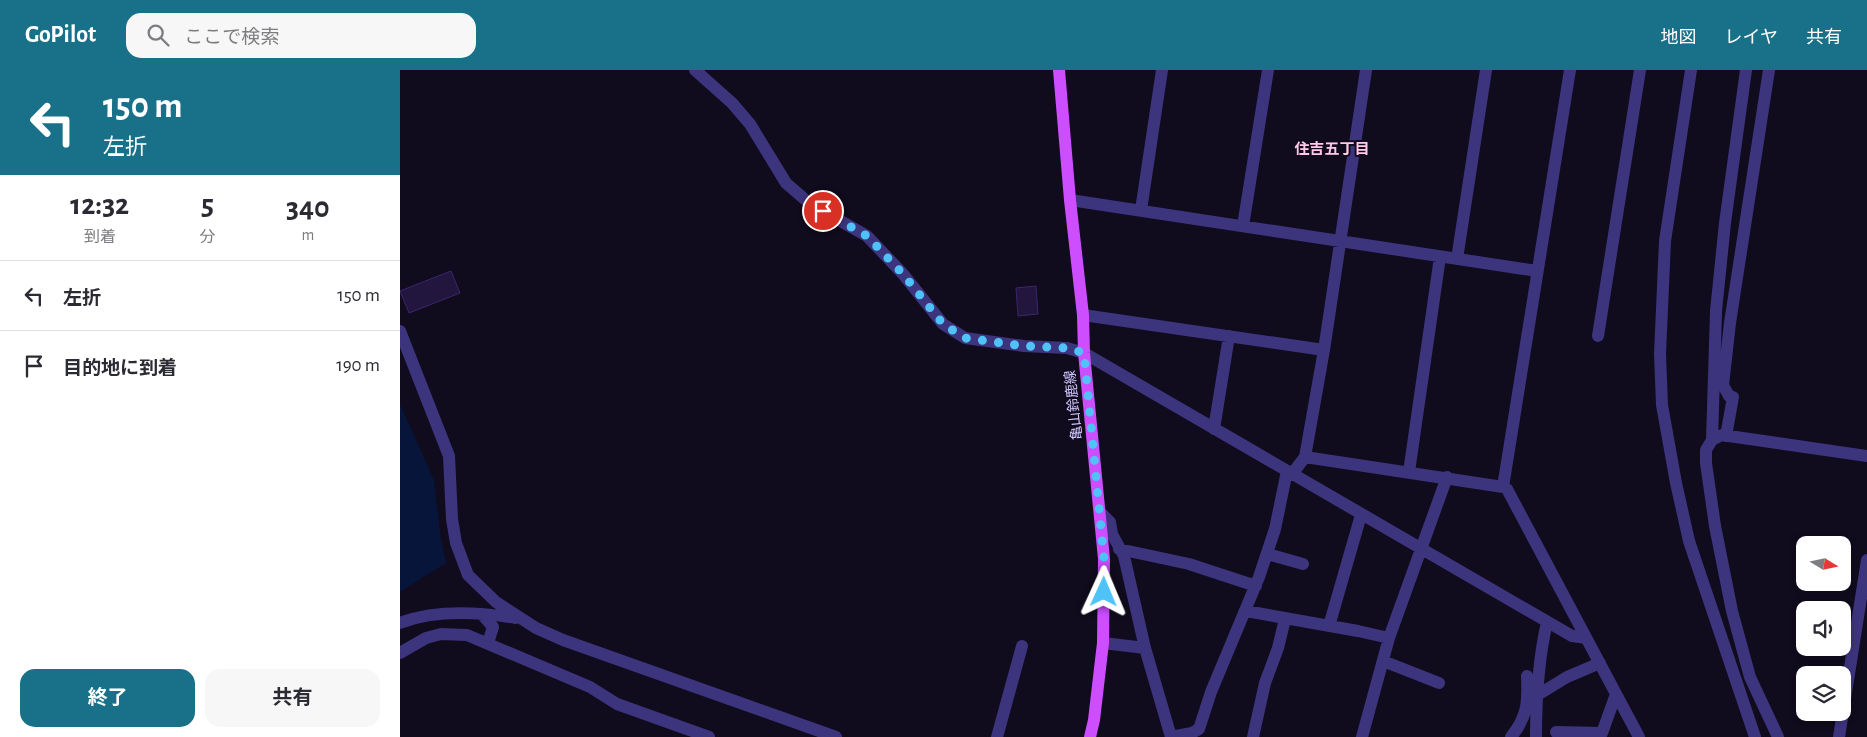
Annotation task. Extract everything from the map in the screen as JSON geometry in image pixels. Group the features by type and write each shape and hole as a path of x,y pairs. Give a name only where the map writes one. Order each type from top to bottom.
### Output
{"main road":[{"name":"亀山鈴鹿線","path":"1059,70 1104,559 1103,643 1094,720 1090,737"}],"street":[{"path":"696,70 732,103 750,124 786,183 809,203 871,240 903,274 943,324 965,338 1024,346 1067,348 1084,353 1547,622 1572,636 1586,638"},
{"path":"1141,210 1162,70"},
{"path":"1243,226 1268,70"},
{"path":"1100,512 1110,522 1112,534 1124,556 1145,648 1171,737 1192,733 1199,729 1211,692 1256,586 1275,529 1289,472 1305,457 1324,350 1366,70"},
{"path":"1457,259 1486,70"},
{"path":"1503,488 1570,70"},
{"path":"1598,336 1640,70"},
{"path":"1691,70 1665,241 1660,354 1662,405 1689,541 1755,737"},
{"path":"1746,70 1725,223 1716,311 1712,440 1706,450 1706,463 1715,526 1732,611 1750,677 1778,737"},
{"path":"1726,436 1733,397 1729,396 1723,385 1730,322 1769,70"},
{"path":"1070,200 1537,271"},
{"path":"1409,472 1440,257"},
{"path":"1083,315 1324,350"},
{"path":"400,331 450,456 452,520 456,543 468,574 496,602 521,619 563,640 836,737"},
{"path":"1214,429 1229,336"},
{"path":"1712,440 1722,435 1867,456"},
{"path":"1305,457 1447,477 1507,489 1639,737"},
{"path":"1362,737 1389,638 1447,477"},
{"path":"1329,626 1361,515"},
{"path":"1119,549 1189,564 1256,586"},
{"path":"1267,554 1304,564"},
{"path":"1839,737 1867,560"},
{"path":"1246,611 1389,638"},
{"path":"400,623 447,614 482,614 521,619"},
{"path":"482,614 493,627 488,643"},
{"path":"1253,737 1265,684 1278,648 1285,619"},
{"path":"1511,737 1523,722 1532,696 1547,622"},
{"path":"400,653 426,638 441,634 467,635 590,687 617,704 709,737"},
{"path":"1103,643 1145,648"},
{"path":"997,737 1022,646"},
{"path":"1382,661 1439,683"},
{"path":"1532,696 1566,677 1600,663"},
{"path":"1527,676 1532,696 1536,737"},
{"path":"1556,732 1602,733 1616,694"}],"water":[{"path":"400,404 434,480 441,539 446,563 400,592"}],"building":[{"path":"451,271 460,293 409,313 400,291"},
{"path":"1036,286 1038,314 1018,316 1016,288"}],"district":[{"name":"住吉五丁目","path":"1332,149"}],"route":[{"path":"823,211 867,236 903,274 936,317 951,330 965,338 1024,346 1067,348 1084,353 1104,559 1104,592"}]}
